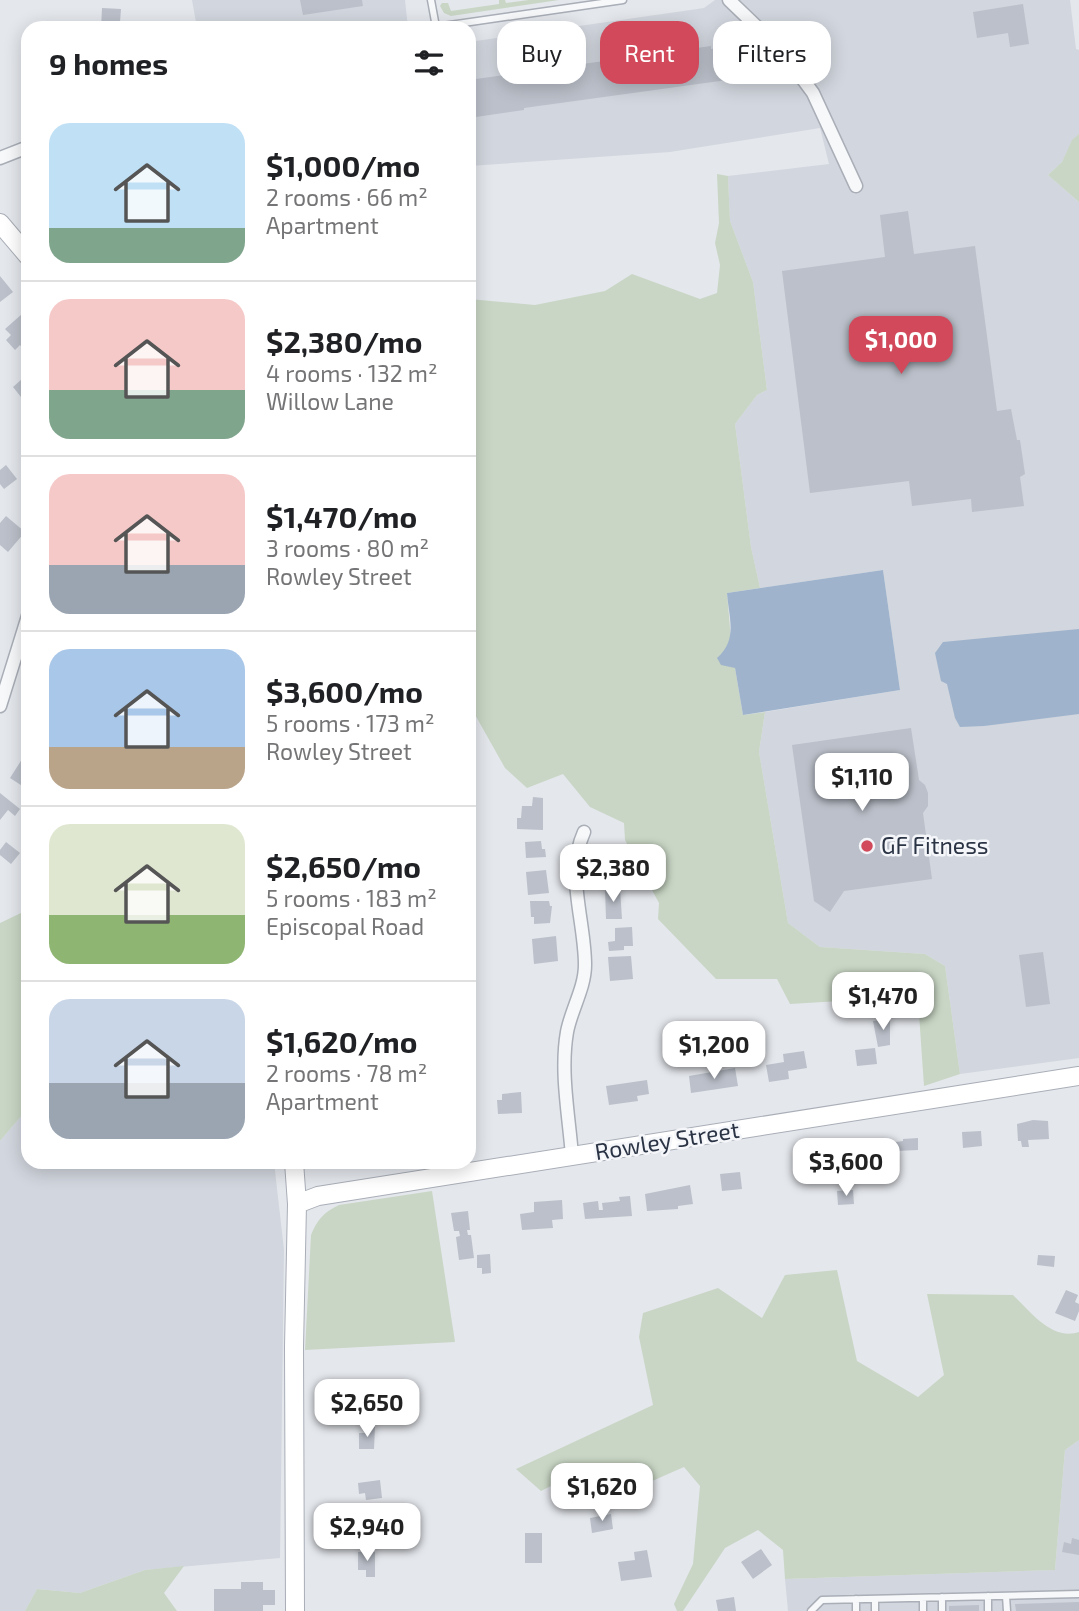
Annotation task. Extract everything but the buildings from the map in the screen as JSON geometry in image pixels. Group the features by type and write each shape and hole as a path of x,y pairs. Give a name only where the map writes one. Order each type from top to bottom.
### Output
{"street":[{"path":"729,0 782,51 813,93 856,186"},
{"path":"0,158 21,149"},
{"path":"0,223 21,248"},
{"path":"0,706 21,638"},
{"path":"572,1156 565,1053 568,1030 585,966 575,870 578,847 584,832"},
{"name":"Rowley Street","path":"297,1204 318,1196 1079,1076"},
{"path":"294,1169 297,1204 295,1611"}],"lane":[{"path":"431,0 435,21"},
{"path":"476,21 623,0"},
{"path":"811,1611 822,1600 1079,1594"},
{"path":"988,1596 988,1611"},
{"path":"1006,1596 1007,1611"},
{"path":"942,1597 942,1611"},
{"path":"923,1598 923,1611"},
{"path":"856,1599 856,1611"},
{"path":"875,1599 875,1611"}],"shaded area":[{"path":"192,0 405,0 407,21 196,21"},
{"path":"715,0 1070,0 1076,49 1079,50 1079,134 1072,141 1062,162 1048,175 1079,202 1079,1058 960,1074 945,966 925,954 820,947 788,923 759,752 765,712 900,690 883,570 760,588 751,547 735,424 757,395 767,390 753,282 730,221 728,176 829,164 820,128 670,152 476,166 476,41 497,38 497,84 586,84 586,25 600,23 600,84 699,84 699,21 614,21 704,8"},
{"path":"21,1116 21,1169 275,1169 284,1250 280,1558 145,1570 80,1593 37,1589 25,1611 0,1611 0,1141"},
{"path":"1079,1440 1079,1611 788,1611 785,1579 1055,1570 1065,1450"}],"green space":[{"path":"499,0 505,0 506,3 559,0 451,16 444,13 440,6 442,3 448,3 451,11 499,4"},
{"path":"1079,134 1079,202 1048,175 1062,162 1072,140"},
{"path":"717,174 728,176 730,221 753,282 767,390 757,395 735,424 751,547 760,588 727,593 731,640 725,651 735,668 743,715 765,712 759,752 788,923 820,947 925,954 945,966 960,1074 924,1086 917,985 842,988 840,1001 790,1004 777,979 716,979 658,919 659,903 625,840 624,823 590,807 563,774 527,788 505,768 476,716 476,300 535,305 605,291 632,274 700,299 717,293 720,265 715,243 719,223"},
{"path":"21,913 21,1116 0,1141 0,923"},
{"path":"432,1191 455,1342 305,1350 311,1235 319,1221 339,1205"},
{"path":"837,1270 857,1361 918,1397 944,1375 927,1294 1013,1295 1042,1323 1060,1332 1079,1332 1079,1440 1065,1450 1055,1570 785,1579 783,1550 758,1530 725,1548 683,1611 677,1611 674,1604 693,1564 700,1486 684,1467 643,1485 601,1483 577,1473 541,1491 516,1469 653,1405 639,1337 643,1313 718,1288 762,1318 785,1275"},
{"path":"184,1566 164,1593 177,1611 25,1611 37,1589 80,1593 145,1570"}],"water":[{"path":"883,570 900,690 743,715 735,668 721,665 717,658 724,651 730,636 727,593"},
{"path":"1079,629 1079,714 960,727 955,718 947,684 941,681 935,653 943,642"}],"place":[{"name":"GF Fitness","path":"867,846"}]}
